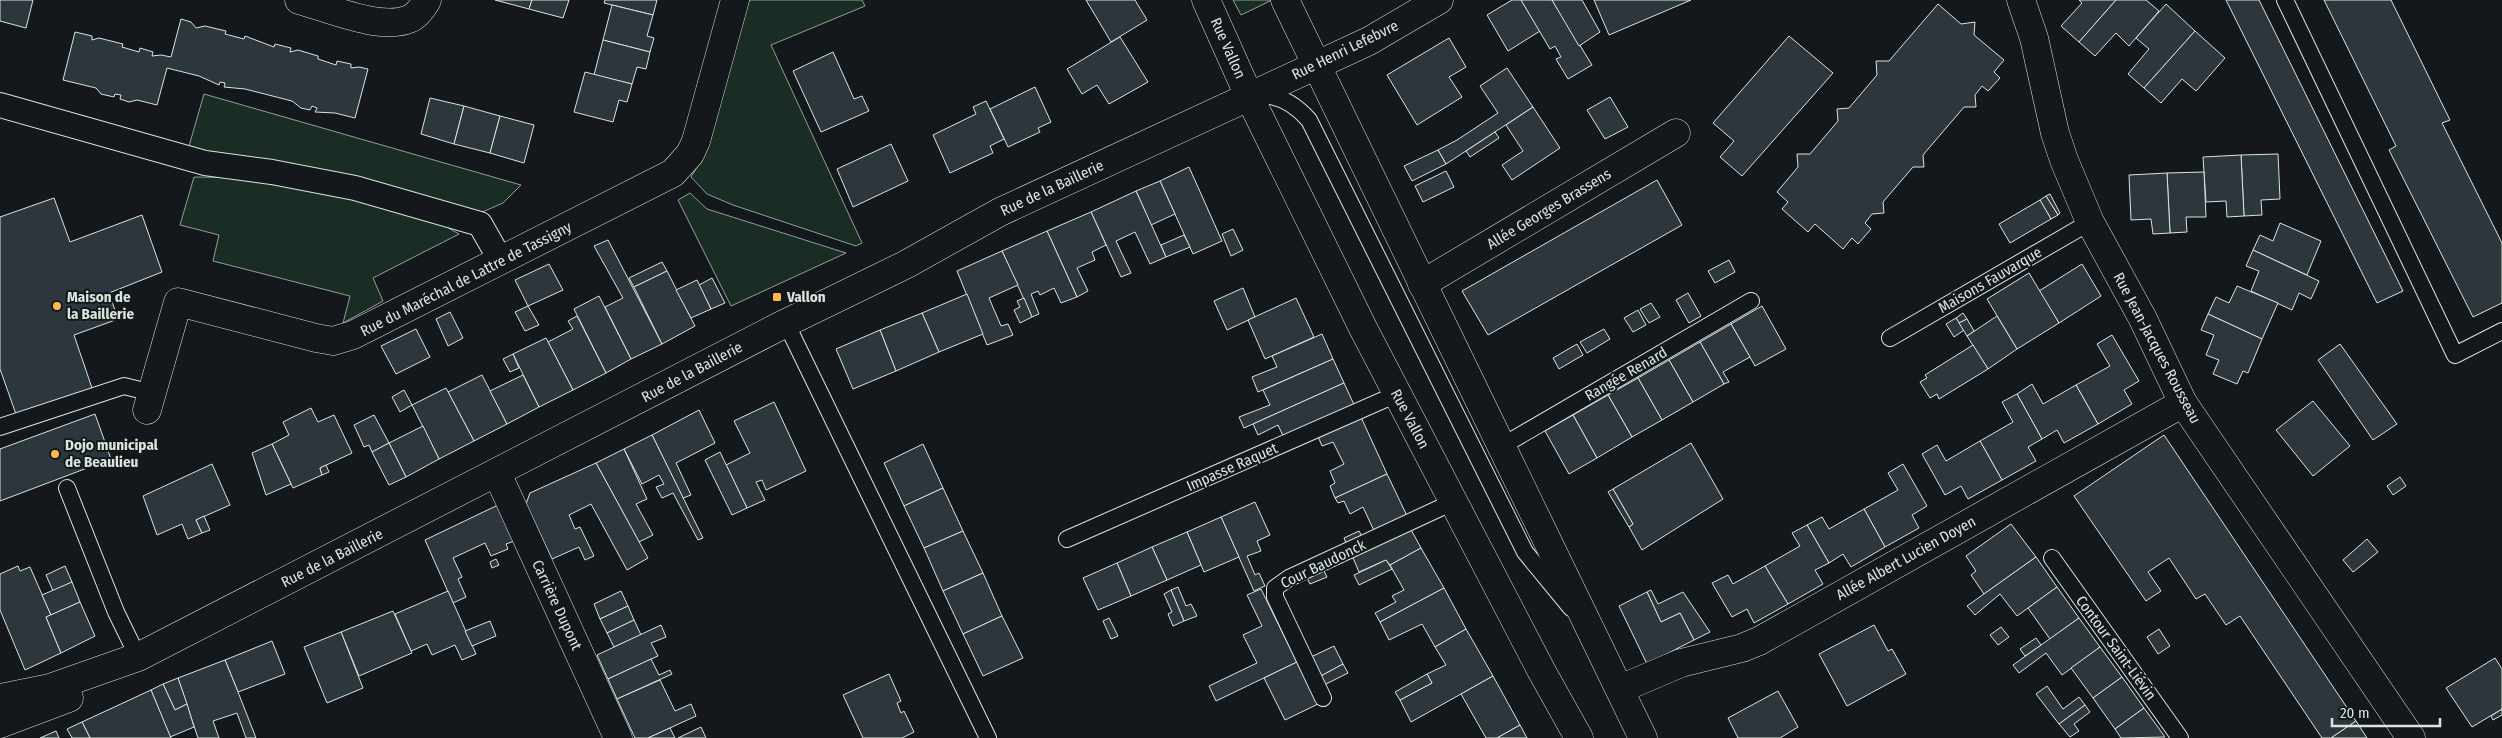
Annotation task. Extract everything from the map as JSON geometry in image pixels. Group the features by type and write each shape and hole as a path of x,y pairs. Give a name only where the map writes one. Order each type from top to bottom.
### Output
{"street":[{"path":"299,0 380,23 396,23 410,19 420,11 427,0"},
{"name":"Rue du Maréchal de Lattre de Tassigny","path":"150,402 178,302 334,341 353,335 658,182 681,165 690,154 699,134 735,0"},
{"name":"Rue Vallon","path":"1206,0 1249,96 1343,289 1541,670 1579,738"},
{"name":"Rue Vallon","path":"1285,0 1643,738"},
{"name":"Rue Henri Lefebvre","path":"1249,96 1369,41 1439,0"},
{"name":"Rue Jean-Jacques Rousseau","path":"2020,0 2034,38 2055,133 2090,222 2143,318 2183,403 2411,738"},
{"name":"Rue de la Baillerie","path":"0,698 50,688 138,657 786,323 906,265 1000,212 1249,96"},
{"path":"0,105 205,163 272,172 355,188 480,224 501,261"},
{"name":"Allée Georges Brassens","path":"1422,284 1676,133"},
{"name":"Allée Albert Lucien Doyen","path":"1620,689 1681,663 1742,648 1759,641 2183,403"},
{"name":"Carrière Dupont","path":"497,473 618,738"},
{"name":"Rue de la Baillerie","path":"0,724 73,696 109,678 138,657"}],"lane":[{"path":"2285,0 2455,355 2502,331"},
{"name":"Rue Vallon","path":"1249,96 1279,98 1291,103 1309,120 1526,552 1593,635"},
{"name":"Maisons Fauvarque","path":"1890,338 2090,222"},
{"name":"Rangée Renard","path":"1502,446 1751,301"},
{"path":"786,323 988,738"},
{"path":"0,428 124,386 150,402"},
{"name":"Impasse Raquet","path":"1067,539 1397,394"},
{"path":"68,488 116,612 138,657"},
{"name":"Cour Baudonck","path":"1323,698 1275,597 1275,588 1289,578 1453,502"},
{"name":"Contour Saint-Liévin","path":"2052,558 2180,738"}],"green space":[{"path":"748,0 862,0 865,6 771,45 862,243 856,246 733,205 707,194 691,177 702,159"},
{"path":"1233,0 1272,0 1241,15"},
{"path":"204,94 521,185 503,203 480,213 187,153"},
{"path":"194,177 271,178 337,192 443,225 459,234 373,278 383,301 343,323 350,296 213,261 219,235 180,225"},
{"path":"690,193 707,209 846,253 731,306 678,200"}],"building":[{"path":"0,0 33,0 26,28 0,21"},
{"path":"495,0 532,0 529,9"},
{"path":"532,0 569,0 563,18 529,9"},
{"path":"605,0 657,0 653,15 604,3"},
{"path":"1086,0 1135,0 1147,20 1111,42"},
{"path":"1512,0 1521,0 1540,31 1508,51 1487,15"},
{"path":"1521,0 1552,0 1592,65 1568,79 1556,59 1561,57 1555,46 1550,49"},
{"path":"1552,0 1582,0 1600,32 1579,46"},
{"path":"1594,0 1691,0 1609,35"},
{"path":"2079,0 2116,0 2079,42 2061,26 2082,3"},
{"path":"2116,0 2146,0 2159,11 2129,46 2116,33 2095,56 2079,42"},
{"path":"2226,0 2259,0 2403,291 2377,303"},
{"path":"2324,0 2391,0 2450,120 2442,123 2502,243 2502,303 2473,317 2389,150 2396,146"},
{"path":"1938,4 1961,24 1975,22 1974,35 2004,60 1994,72 2000,78 1988,91 1982,86 1975,95 1976,107 1964,107 1923,155 1924,167 1913,167 1883,202 1884,213 1872,214 1865,223 1871,229 1858,244 1852,238 1843,249 1815,224 1808,232 1782,209 1788,202 1777,192 1798,167 1797,154 1810,154 1838,121 1837,109 1849,108 1877,75 1876,61 1889,61"},
{"path":"2166,4 2195,31 2144,88 2128,74 2149,49 2136,38"},
{"path":"612,5 653,15 647,36 654,38 650,52 603,40"},
{"path":"181,19 191,22 196,28 205,26 226,31 225,34 244,39 245,36 274,47 275,44 291,48 290,52 298,50 318,56 318,59 336,65 337,61 351,64 351,68 368,69 355,118 335,113 315,112 317,108 312,106 310,110 301,108 292,101 245,89 224,87 225,83 220,82 219,85 199,76 167,68 157,105 137,100 129,102 120,99 121,95 115,94 114,97 101,94 96,88 63,80 75,32 92,36 92,40 99,38 123,44 122,47 139,52 140,48 153,52 152,56 171,57"},
{"path":"2195,31 2225,58 2196,91 2182,79 2161,103 2144,88"},
{"path":"1789,36 1833,73 1742,176 1720,157 1734,141 1713,123"},
{"path":"1120,37 1148,82 1109,104 1097,85 1082,94 1067,69"},
{"path":"1449,38 1466,67 1449,77 1462,97 1417,125 1387,75"},
{"path":"603,40 650,52 646,69 637,67 632,84 594,75"},
{"path":"833,52 854,99 862,96 869,111 821,132 793,71"},
{"path":"1507,68 1533,107 1446,164 1438,150 1498,113 1480,86"},
{"path":"585,72 632,84 627,102 619,100 613,122 574,112"},
{"path":"1035,87 1051,122 1038,128 1040,132 1008,147 990,109"},
{"path":"1610,97 1628,127 1605,139 1587,110"},
{"path":"430,98 464,106 454,144 421,134"},
{"path":"986,101 1004,139 990,146 993,153 950,173 933,135 976,114 973,107"},
{"path":"464,106 500,116 490,153 454,144"},
{"path":"1533,107 1560,148 1512,180 1502,165 1523,151 1506,125"},
{"path":"500,116 534,125 524,163 490,153"},
{"path":"1495,132 1499,138 1470,157 1466,151"},
{"path":"891,144 908,181 853,207 837,169"},
{"path":"1438,150 1446,164 1412,181 1404,166"},
{"path":"2278,154 2280,199 2261,200 2262,215 2244,216 2241,155"},
{"path":"2241,155 2244,216 2227,217 2226,201 2206,202 2203,157"},
{"path":"1189,167 1222,241 1193,254 1160,181"},
{"path":"1446,171 1454,187 1423,202 1415,186"},
{"path":"2204,172 2206,217 2186,217 2187,232 2170,233 2167,173"},
{"path":"2167,173 2170,233 2153,234 2151,219 2131,220 2129,175"},
{"path":"1657,180 1682,225 1488,335 1462,291"},
{"path":"1160,181 1175,214 1151,225 1136,191"},
{"path":"1136,191 1166,257 1150,264 1135,232 1116,241 1131,273 1121,277 1091,212"},
{"path":"2050,194 2060,213 2058,215 2046,196"},
{"path":"2046,196 2058,215 2051,219 2040,200"},
{"name":"Maison de la Baillerie","path":"54,198 70,242 142,215 162,272 109,293 118,319 74,335 93,391 17,417 0,369 0,217"},
{"path":"2040,200 2051,219 2010,243 1999,224"},
{"path":"1091,212 1106,245 1092,252 1095,260 1077,268 1088,291 1077,297 1047,231"},
{"path":"2280,223 2321,241 2307,275 2253,250 2260,235 2273,241"},
{"path":"1233,229 1243,250 1231,256 1222,234"},
{"path":"1047,231 1077,297 1061,303 1054,288 1040,295 1038,291 1031,294 1039,314 1032,317 1002,251"},
{"path":"1184,235 1190,247 1166,257 1161,245"},
{"path":"608,240 662,344 631,359 605,307 623,298 594,246"},
{"path":"2253,250 2319,281 2311,299 2299,293 2292,310 2251,291 2259,271 2246,266"},
{"path":"1002,251 1018,285 989,298 1001,326 1008,324 1013,335 987,345 957,271"},
{"path":"1729,260 1735,272 1715,283 1708,271"},
{"path":"662,262 667,271 634,287 629,278"},
{"path":"549,264 563,290 528,306 515,280"},
{"path":"2082,264 2101,296 2059,323 2039,291"},
{"path":"667,271 695,326 662,344 634,287"},
{"path":"2029,273 2059,323 2017,349 1987,299"},
{"path":"712,278 725,303 711,309 699,285"},
{"path":"697,280 711,309 691,318 676,290"},
{"path":"2237,286 2278,303 2262,339 2208,314 2216,297 2229,303"},
{"path":"1243,288 1255,317 1227,330 1214,301"},
{"path":"1688,293 1701,316 1689,323 1676,300"},
{"path":"967,294 983,334 939,352 922,313"},
{"path":"599,296 631,359 606,373 574,309"},
{"path":"1024,298 1032,317 1020,323 1014,310 1020,307 1017,301"},
{"path":"1296,298 1314,337 1265,359 1248,320"},
{"path":"1651,303 1660,317 1649,323 1640,309"},
{"path":"528,306 539,325 525,331 515,312"},
{"path":"1762,306 1786,349 1755,366 1731,324"},
{"path":"1638,310 1646,325 1633,332 1624,318"},
{"path":"450,312 463,338 448,346 436,319"},
{"path":"922,313 939,352 896,371 880,330"},
{"path":"1963,313 1967,319 1959,323 1956,318"},
{"path":"2208,314 2262,339 2248,373 2243,371 2237,384 2213,374 2219,360 2206,355 2214,335 2201,330"},
{"path":"577,316 606,373 573,390 548,342 573,329 568,321"},
{"path":"1997,316 2017,349 1988,369 1967,336"},
{"path":"1956,318 1964,330 1954,337 1946,324"},
{"path":"1967,319 1974,331 1967,336 1959,323"},
{"path":"1731,324 1750,357 1723,372 1729,382 1724,384 1700,342"},
{"path":"416,329 430,357 396,374 381,346"},
{"path":"1604,329 1610,339 1587,353 1580,342"},
{"path":"880,330 896,371 853,389 836,349"},
{"path":"1322,334 1333,359 1258,392 1252,377 1277,367 1272,356"},
{"path":"2112,335 2139,381 2124,390 2132,404 2098,424 2076,385 2110,366 2097,344"},
{"path":"546,338 573,390 539,407 513,354"},
{"path":"1700,342 1724,384 1693,402 1669,360"},
{"path":"1577,344 1583,355 1559,369 1553,358"},
{"path":"2340,344 2397,424 2373,440 2318,360"},
{"path":"1973,345 1988,369 1939,399 1937,394 1930,398 1920,382 1927,378 1925,375"},
{"path":"513,354 519,368 510,372 503,359"},
{"path":"1333,359 1344,383 1244,428 1239,417 1270,405 1263,390"},
{"path":"1669,360 1693,402 1662,420 1638,378"},
{"path":"482,375 507,424 474,441 448,392"},
{"path":"523,375 539,407 507,424 490,391"},
{"path":"1638,378 1662,420 1632,437 1608,395"},
{"path":"1344,383 1356,409 1285,440 1278,425 1258,435 1253,424"},
{"path":"2032,384 2043,404 2076,385 2098,424 2064,443 2057,430 2042,439 2017,394"},
{"path":"446,388 474,441 439,459 412,405"},
{"path":"404,390 412,405 400,412 392,397"},
{"path":"2017,394 2042,439 2028,447 2036,461 2002,480 1980,441 2013,422 2002,402"},
{"path":"1608,395 1632,437 1597,458 1573,415"},
{"path":"2313,401 2350,446 2313,476 2276,430"},
{"path":"774,402 806,471 766,490 762,480 756,482 765,500 747,508 726,465 750,453 734,421"},
{"path":"311,408 318,422 334,415 352,453 320,468 322,475 293,488 272,444 289,435 283,422"},
{"path":"699,410 715,443 676,463 691,495 683,498 652,435"},
{"name":"Dojo municipal de Beaulieu","path":"95,414 111,459 0,501 0,449"},
{"path":"374,415 389,443 372,452 369,445 364,447 354,425"},
{"path":"1360,415 1387,474 1335,498 1330,486 1335,483 1330,471 1344,464 1333,442 1322,446 1317,434"},
{"path":"1573,415 1597,458 1569,474 1545,431"},
{"path":"423,426 439,459 406,477 389,443"},
{"path":"652,435 703,538 698,540 673,493 662,498 656,487 664,484 659,475 642,484 624,449"},
{"path":"2164,435 2356,721 2331,738 2322,738 2240,616 2226,625 2205,594 2196,599 2169,558 2148,572 2161,591 2146,601 2074,496"},
{"path":"1980,441 2002,480 1968,499 1961,486 1945,495 1922,454 1937,445 1946,461"},
{"path":"389,443 406,477 389,485 372,452"},
{"path":"1691,443 1723,499 1642,550 1629,527 1633,524 1613,489"},
{"path":"272,444 291,484 266,495 252,453"},
{"path":"923,444 943,488 904,506 884,463"},
{"path":"624,449 647,499 636,504 653,535 639,542 596,463"},
{"path":"720,452 747,508 732,515 705,460"},
{"path":"596,463 648,558 627,570 591,504 569,515 575,529 580,527 594,556 585,560 579,547 552,559 526,504 530,493"},
{"path":"212,464 230,505 196,520 202,533 188,539 182,524 157,535 143,496"},
{"path":"1903,464 1927,506 1912,515 1919,528 1885,547 1864,509 1898,490 1888,473"},
{"path":"326,465 329,472 322,475 320,468"},
{"path":"1387,474 1409,520 1376,535 1363,507 1350,514 1344,501 1338,503 1335,498"},
{"path":"2400,477 2406,486 2393,495 2387,486"},
{"path":"943,488 963,531 924,548 904,506"},
{"path":"1613,489 1633,524 1629,527 1608,492"},
{"path":"1255,502 1270,535 1257,541 1261,551 1247,556 1255,575 1259,573 1265,586 1254,591 1221,517"},
{"path":"498,505 514,541 506,544 508,549 491,556 485,543 453,558 462,577 458,579 466,597 453,603 425,540"},
{"path":"1864,509 1885,547 1851,567 1843,554 1829,563 1807,525 1822,517 1829,529"},
{"path":"204,516 210,530 202,533 196,520"},
{"path":"1221,517 1239,557 1204,572 1187,532"},
{"path":"2011,524 2036,557 1984,594 1971,575 1976,571 1966,556"},
{"path":"1807,525 1829,563 1815,570 1823,584 1788,604 1765,566 1800,546 1792,533"},
{"path":"1409,526 1421,548 1390,565 1386,560 1359,572 1351,553"},
{"path":"963,531 983,573 943,591 924,548"},
{"path":"1359,531 1364,540 1348,548 1344,538"},
{"path":"1187,532 1201,565 1167,580 1152,547"},
{"path":"2367,539 2378,552 2353,572 2343,560"},
{"path":"1152,547 1167,580 1131,596 1117,563"},
{"path":"1421,548 1444,588 1380,622 1375,613 1396,602 1392,596 1404,590 1390,565"},
{"path":"2036,557 2057,587 2017,616 2000,594 1975,615 1967,606"},
{"path":"496,559 499,565 492,568 490,562"},
{"path":"1386,560 1392,569 1359,585 1354,575"},
{"path":"1117,563 1131,596 1098,610 1083,578"},
{"path":"18,566 20,571 30,567 51,615 46,617 61,653 25,670 0,610 0,574"},
{"path":"65,566 72,582 53,591 46,575"},
{"path":"1765,566 1788,604 1754,623 1747,609 1732,617 1712,583 1728,575 1733,584"},
{"path":"1322,567 1327,577 1310,584 1305,574"},
{"path":"983,573 1002,616 963,634 943,591"},
{"path":"72,582 80,602 51,615 42,595"},
{"path":"1178,587 1186,606 1191,604 1197,616 1184,621 1171,590"},
{"path":"2057,587 2079,618 2050,639 2028,608"},
{"path":"1444,588 1466,629 1435,647 1422,624 1389,640 1380,622"},
{"path":"1261,589 1297,662 1216,701 1209,686 1257,663 1243,635 1262,626 1247,595"},
{"path":"1171,590 1184,621 1173,626 1168,614 1172,612 1164,594"},
{"path":"1651,590 1658,604 1683,592 1710,632 1694,640 1680,613 1661,622 1647,592"},
{"path":"448,591 476,654 462,660 455,645 432,655 427,644 411,651 395,614"},
{"path":"621,591 628,606 600,619 594,604"},
{"path":"1647,592 1661,622 1680,613 1694,640 1647,664 1619,606"},
{"path":"80,602 95,636 61,653 46,617"},
{"path":"628,606 634,620 607,633 600,619"},
{"path":"393,611 412,653 359,676 341,632"},
{"path":"1002,616 1023,658 983,676 963,634"},
{"path":"1109,618 1118,636 1111,639 1103,621"},
{"path":"2079,618 2100,647 2062,675 2046,653 2019,673 2013,665"},
{"path":"634,620 641,635 614,647 607,633"},
{"path":"490,621 496,636 472,646 465,631"},
{"path":"661,625 666,637 651,643 658,656 608,679 597,655"},
{"path":"1874,625 1888,651 1892,649 1906,674 1847,706 1819,654"},
{"path":"2001,627 2009,637 1998,645 1990,635"},
{"path":"1466,629 1493,676 1411,722 1400,700 1432,683 1427,674 1446,665 1435,647"},
{"path":"2159,629 2170,646 2158,654 2147,637"},
{"path":"341,632 363,688 327,703 304,647"},
{"path":"2036,638 2041,645 2025,656 2020,649"},
{"path":"272,641 285,674 238,692 225,660"},
{"path":"1334,646 1343,664 1319,677 1309,658"},
{"path":"2100,647 2122,677 2093,698 2071,668"},
{"path":"2495,658 2502,669 2502,709 2472,727 2446,688"},
{"path":"651,659 659,675 670,670 672,674 617,699 608,679"},
{"path":"225,660 256,738 246,738 237,713 213,721 219,738 198,738 178,678"},
{"path":"1297,662 1318,704 1285,720 1264,678"},
{"path":"1343,664 1348,673 1322,686 1319,677"},
{"path":"889,674 901,701 897,703 901,713 904,711 914,732 902,738 863,738 843,695"},
{"path":"1427,674 1432,683 1400,700 1395,692"},
{"path":"1493,676 1520,725 1497,738 1486,738 1461,694"},
{"path":"2122,677 2144,708 2115,729 2093,698"},
{"path":"178,678 187,704 175,710 163,684"},
{"path":"660,680 675,711 691,704 696,716 648,738 635,738 617,699"},
{"path":"163,684 175,710 187,704 194,727 170,737 151,690"},
{"path":"2047,686 2063,709 2079,697 2085,705 2059,724 2036,694"},
{"path":"151,690 171,738 90,738 82,722"},
{"path":"1778,691 1798,727 1780,738 1738,738 1728,718"},
{"path":"2085,705 2090,712 2074,724 2079,731 2070,737 2059,724"},
{"path":"2144,708 2165,737 2121,738 2115,729"},
{"path":"2502,709 2502,715 2493,720 2491,716"},
{"path":"2356,721 2367,738 2331,738"},
{"path":"82,722 90,738 72,738 67,729"},
{"path":"1520,725 1527,738 1497,738"},
{"path":"701,727 706,738 678,738"},
{"path":"670,728 675,738 648,738"},
{"path":"56,731 59,738 40,738"}],"place":[{"name":"Vallon","path":"777,297"},
{"name":"Maison de la Baillerie","path":"57,306"},
{"name":"Dojo municipal de Beaulieu","path":"55,454"}]}
